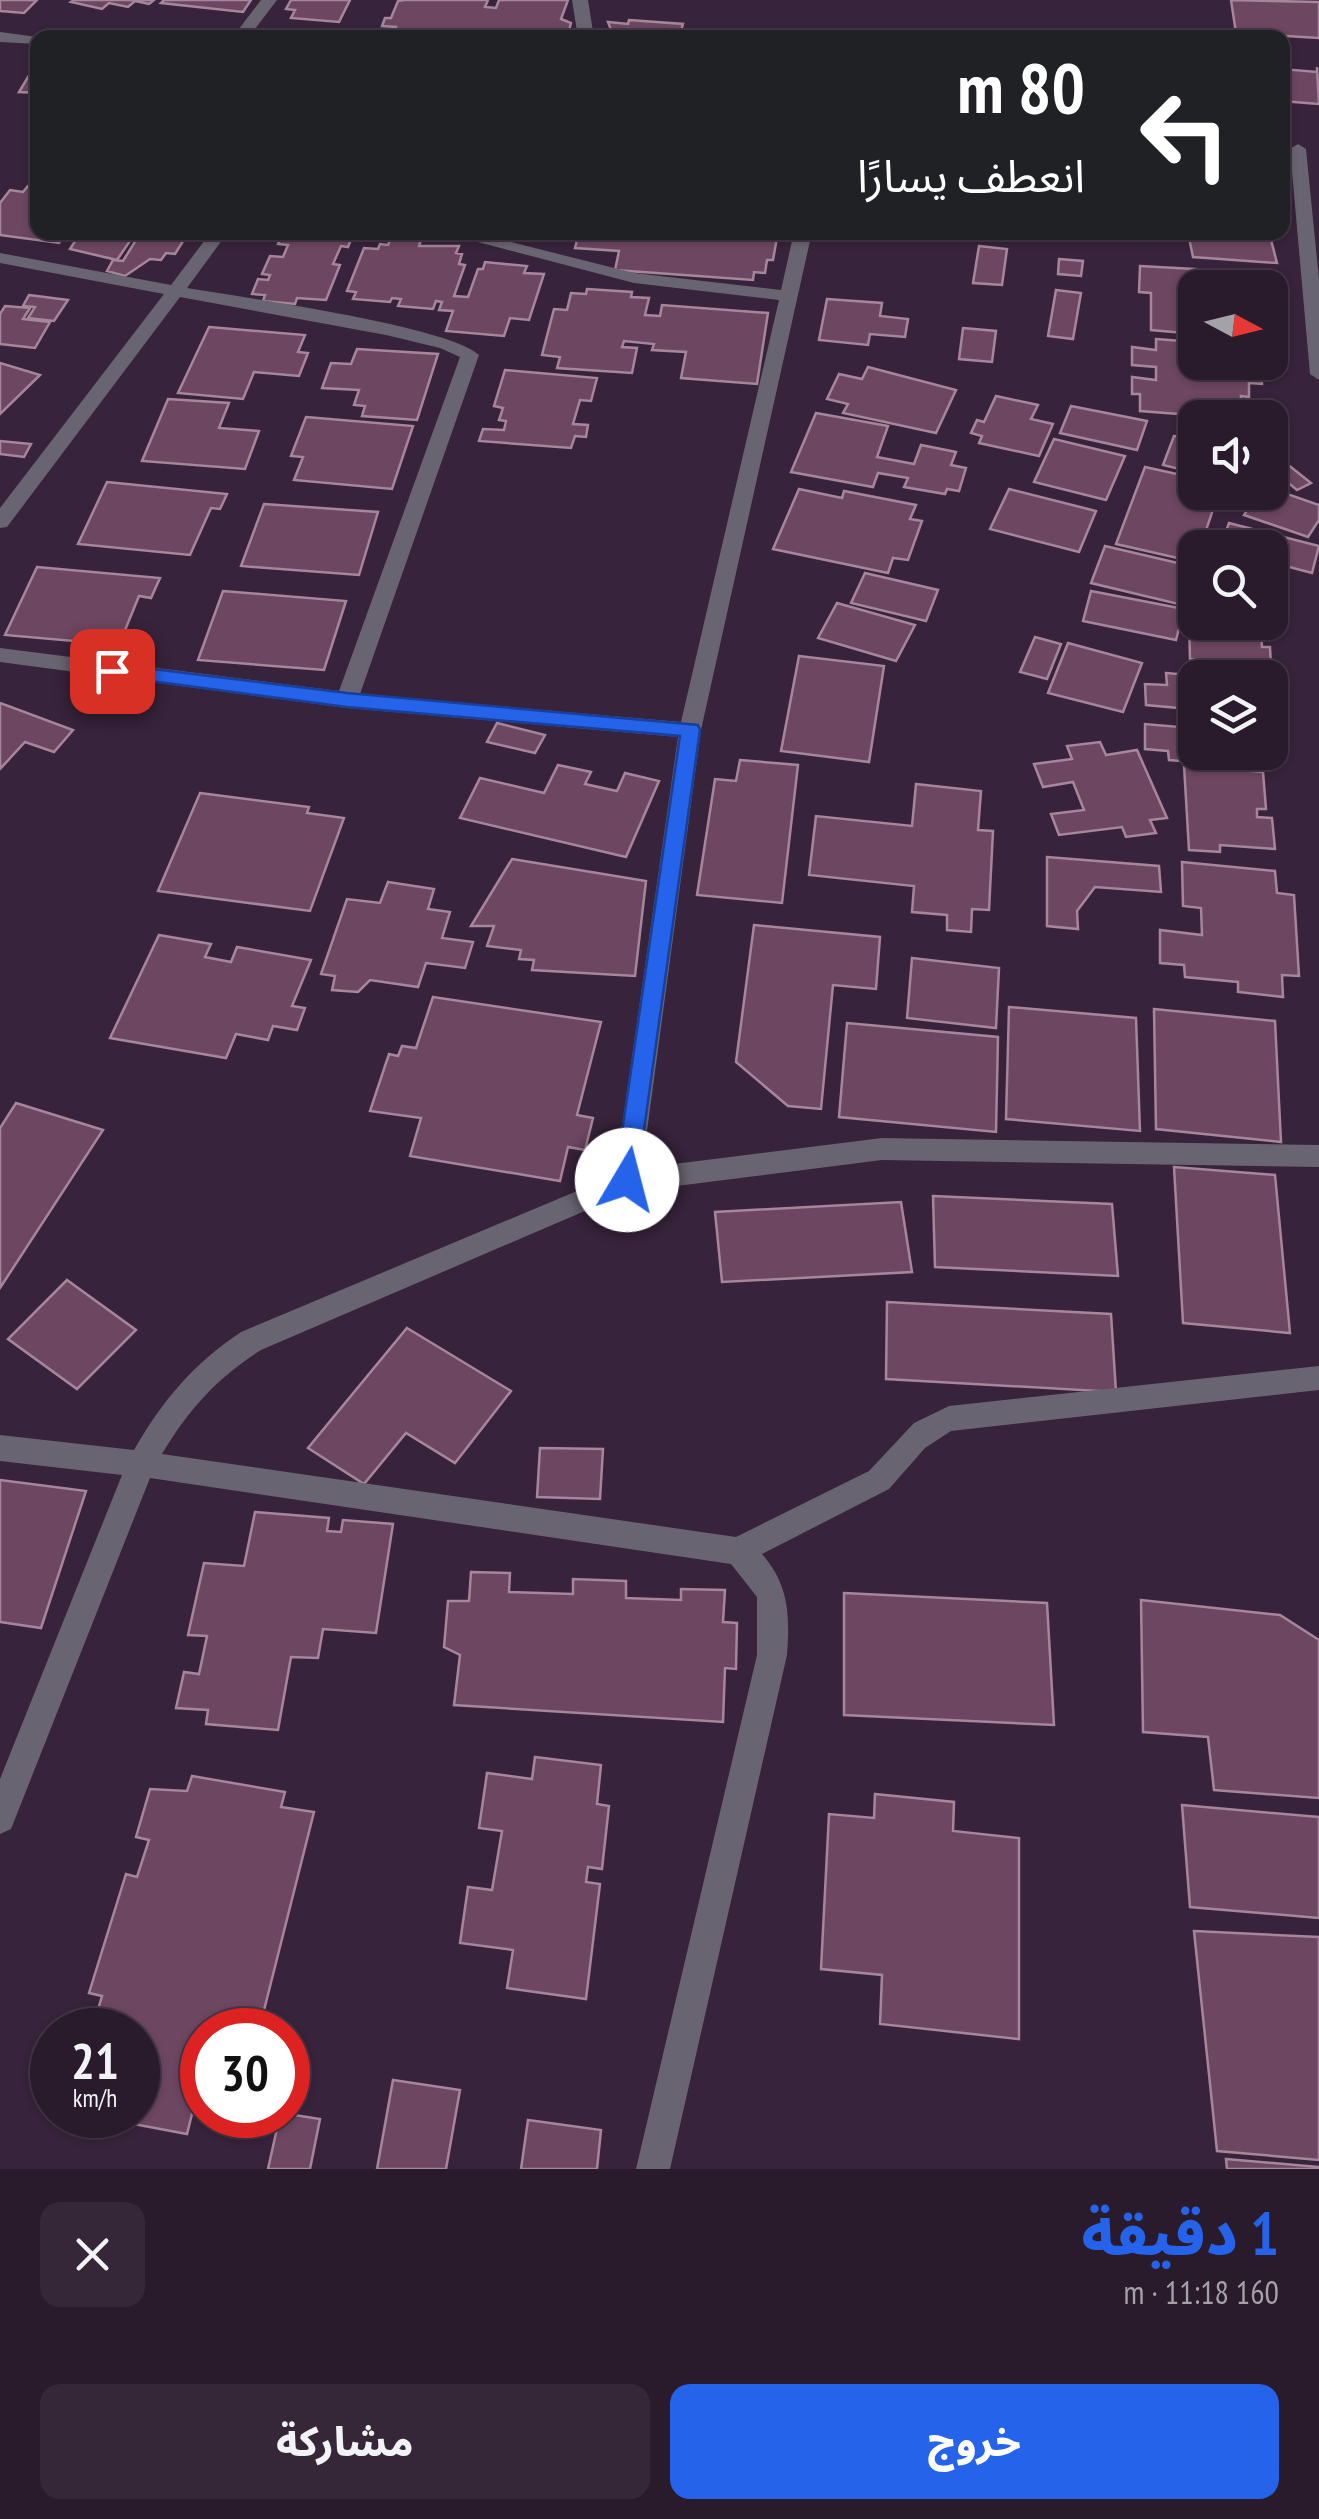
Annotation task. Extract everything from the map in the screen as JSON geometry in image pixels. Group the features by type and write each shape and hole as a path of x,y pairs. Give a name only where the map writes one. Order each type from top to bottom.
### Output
{"street":[{"path":"245,30 269,0"},
{"path":"580,0 585,30"},
{"path":"0,37 30,39"},
{"path":"1319,151 1290,148 1319,374"},
{"path":"0,522 214,240"},
{"path":"480,240 634,278 790,296"},
{"path":"627,1180 690,730 800,240"},
{"path":"0,258 386,330 446,344 470,355 347,700"},
{"path":"0,655 347,700 690,730"},
{"path":"0,1818 141,1464 164,1422 196,1382 215,1362 251,1341 627,1180 882,1148 1319,1156"},
{"path":"738,1551 879,1480 894,1467 916,1435 949,1420 1319,1378"},
{"path":"0,1448 141,1464 738,1551 762,1571 772,1587 775,1609 772,1655 653,2169"}],"building":[{"path":"0,0 37,0 24,13 0,11"},
{"path":"154,0 149,4 135,1 128,7 109,3 102,9 71,2"},
{"path":"251,0 243,12 161,3"},
{"path":"291,0 350,0 339,22 291,18 295,10 286,9"},
{"path":"488,0 485,7 496,8 499,0 568,0 561,19 571,23 569,30 395,30 396,27 382,26 385,18 391,18 398,1"},
{"path":"1231,0 1319,2 1319,38 1290,36 1290,30 1236,30"},
{"path":"629,20 683,24 681,30 611,30 608,22 628,24"},
{"path":"1317,67 1319,104 1290,102 1290,70 1317,72"},
{"path":"30,74 30,93 19,92"},
{"path":"28,186 30,239 0,235 0,203 10,190 23,192"},
{"path":"76,240 131,240 117,260 70,249"},
{"path":"136,240 184,240 175,254 166,253 161,260 150,259 125,276 107,271 113,260 123,261"},
{"path":"280,240 351,240 348,247 341,246 333,264 340,265 326,300 297,298 295,304 263,301 265,295 252,294 258,279 268,280 270,275 262,274 270,256 283,257 288,245 278,244"},
{"path":"390,240 421,240 419,246 459,246 459,264 465,265 454,296 468,297 478,269 483,269 485,262 527,266 524,273 544,274 529,320 510,318 504,336 446,331 453,311 439,310 442,302 436,301 433,309 398,306 401,299 353,299 356,292 347,291 364,248 388,245"},
{"path":"577,240 777,240 773,260 767,260 765,273 754,272 753,280 615,270 619,251 575,248"},
{"path":"1189,240 1271,240 1277,263 1193,257"},
{"path":"979,246 1007,249 1002,285 973,283"},
{"path":"1059,259 1083,261 1081,276 1058,274"},
{"path":"1140,266 1213,270 1178,270 1178,332 1151,330 1151,293 1139,292"},
{"path":"587,289 632,292 631,297 649,298 645,315 660,316 662,305 768,313 757,384 681,378 686,352 652,350 654,344 624,341 622,347 637,348 632,373 557,368 560,357 542,355 554,309 567,310 571,293 586,294"},
{"path":"1056,290 1081,293 1073,339 1048,336"},
{"path":"29,295 68,300 54,321 28,318 35,307 23,306"},
{"path":"827,299 882,303 880,316 908,319 905,337 870,334 868,345 819,340"},
{"path":"5,306 30,308 23,319 50,322 35,348 0,344 0,314"},
{"path":"209,327 305,335 298,352 308,353 299,376 254,372 243,399 178,393"},
{"path":"963,328 996,331 992,362 959,359"},
{"path":"1156,339 1178,341 1178,380 1262,380 1262,384 1249,383 1249,397 1241,396 1241,400 1178,400 1178,414 1140,411 1140,394 1132,394 1132,377 1156,380 1156,367 1132,365 1132,347 1156,350"},
{"path":"357,349 438,354 417,420 362,416 365,406 354,405 359,390 322,388 331,363 351,364"},
{"path":"0,363 40,375 0,414"},
{"path":"868,367 956,390 936,433 843,413 848,404 827,399 839,374 862,379"},
{"path":"505,370 597,378 591,401 580,400 573,424 588,425 586,437 575,436 571,448 479,441 483,429 504,430 506,421 499,420 503,408 494,406"},
{"path":"996,396 1038,405 1031,419 1053,424 1039,456 979,443 982,436 971,433 977,420 984,422"},
{"path":"168,399 229,403 219,428 259,431 245,469 142,461"},
{"path":"1071,406 1147,421 1137,450 1060,433"},
{"path":"816,413 888,426 877,457 914,464 921,445 956,452 951,465 966,468 959,491 947,489 945,494 904,487 908,478 878,473 873,487 791,472"},
{"path":"306,417 413,426 392,489 294,480 303,457 291,456"},
{"path":"1174,436 1178,437 1178,469 1163,465"},
{"path":"1054,439 1125,456 1106,500 1034,482"},
{"path":"0,441 31,444 24,457 0,454"},
{"path":"1288,465 1311,483 1297,490 1288,483"},
{"path":"1145,467 1178,474 1178,510 1213,510 1206,530 1178,530 1178,558 1116,544"},
{"path":"107,482 227,494 220,509 211,508 190,555 78,544"},
{"path":"799,489 842,498 844,491 916,505 910,519 922,521 908,560 893,558 888,573 773,549"},
{"path":"1009,489 1096,511 1079,552 990,529"},
{"path":"1288,494 1319,505 1319,520 1308,537 1244,515 1247,510 1288,510"},
{"path":"264,504 378,512 359,575 241,566"},
{"path":"1229,523 1256,530 1226,530"},
{"path":"1288,538 1319,546 1312,573 1288,567"},
{"path":"1105,546 1178,563 1178,604 1091,583"},
{"path":"37,567 160,578 151,598 139,596 119,645 5,635"},
{"path":"865,573 938,590 926,621 851,603"},
{"path":"223,591 346,601 324,670 198,660"},
{"path":"1091,591 1178,608 1176,640 1083,621"},
{"path":"837,603 915,625 896,661 818,638"},
{"path":"1035,637 1061,644 1047,679 1020,672"},
{"path":"1190,640 1262,640 1262,647 1270,647 1271,660 1190,659"},
{"path":"1068,643 1142,663 1123,712 1048,693"},
{"path":"799,656 884,666 869,762 781,751"},
{"path":"1166,673 1178,674 1178,708 1146,705 1145,684 1167,685"},
{"path":"0,703 73,730 54,752 25,742 0,769"},
{"path":"497,723 545,735 535,753 487,742"},
{"path":"1145,724 1178,727 1178,761 1169,760 1168,751 1145,749"},
{"path":"1100,742 1106,755 1137,750 1167,818 1150,820 1156,833 1126,837 1122,827 1059,835 1051,814 1084,810 1073,782 1043,787 1034,764 1072,759 1067,746"},
{"path":"740,760 798,765 782,903 697,895 715,779 736,781"},
{"path":"558,765 591,772 585,784 617,791 625,773 659,781 626,857 460,818 480,778 544,793"},
{"path":"1184,770 1263,772 1266,809 1257,809 1257,817 1272,818 1275,849 1220,845 1220,852 1189,850"},
{"path":"916,784 981,791 978,830 993,831 989,910 972,909 971,932 947,930 947,915 912,912 914,886 809,875 816,816 912,826"},
{"path":"200,793 309,807 307,813 344,818 310,911 158,891"},
{"path":"1047,857 1159,866 1161,892 1095,887 1077,911 1078,929 1047,926"},
{"path":"512,859 646,881 635,976 532,970 534,960 519,959 521,950 487,946 494,926 471,926"},
{"path":"1182,862 1275,871 1277,893 1294,895 1299,976 1282,975 1283,997 1238,992 1238,982 1185,977 1184,965 1160,963 1160,930 1202,935 1201,908 1183,906"},
{"path":"388,882 434,889 428,909 450,912 442,938 473,942 465,968 426,963 418,987 370,980 358,992 332,990 335,976 321,974 347,899 380,903"},
{"path":"754,925 880,937 876,989 833,985 821,1109 788,1106 736,1062"},
{"path":"159,935 211,944 205,957 231,962 237,947 311,960 292,1006 305,1008 297,1030 273,1026 268,1040 236,1034 226,1058 110,1038"},
{"path":"912,958 999,968 996,1028 907,1018"},
{"path":"433,997 601,1022 577,1115 593,1118 585,1150 568,1147 560,1181 410,1156 421,1118 370,1111 389,1054 398,1056 402,1046 416,1048"},
{"path":"1009,1007 1136,1018 1140,1131 1006,1119"},
{"path":"1154,1009 1275,1021 1281,1142 1156,1129"},
{"path":"847,1023 998,1037 996,1132 839,1117"},
{"path":"16,1103 103,1130 0,1288 0,1128"},
{"path":"1174,1167 1275,1175 1290,1333 1183,1323"},
{"path":"933,1196 1112,1204 1118,1276 935,1267"},
{"path":"901,1202 912,1272 722,1282 715,1212"},
{"path":"67,1280 136,1330 77,1389 8,1339"},
{"path":"887,1302 1111,1314 1116,1392 886,1379"},
{"path":"407,1328 511,1391 455,1463 406,1433 364,1484 308,1448"},
{"path":"540,1448 603,1449 600,1499 537,1497"},
{"path":"0,1480 86,1491 41,1628 0,1622"},
{"path":"255,1512 329,1518 327,1531 341,1532 343,1520 393,1524 376,1633 323,1629 318,1658 291,1657 278,1730 206,1724 208,1710 176,1708 184,1672 199,1674 207,1636 188,1635 204,1563 244,1566"},
{"path":"471,1572 510,1573 509,1592 573,1594 573,1579 626,1581 626,1598 681,1600 681,1589 725,1590 723,1622 737,1623 736,1669 725,1668 723,1722 454,1705 460,1655 444,1647 448,1601 469,1601"},
{"path":"844,1593 1047,1603 1054,1725 844,1715"},
{"path":"1141,1600 1280,1615 1319,1640 1319,1798 1214,1790 1208,1737 1143,1732"},
{"path":"535,1757 601,1765 597,1804 609,1806 602,1869 588,1867 586,1882 600,1884 586,1999 507,1988 513,1950 460,1943 468,1887 492,1890 502,1831 479,1828 487,1773 532,1779"},
{"path":"192,1776 285,1792 281,1807 314,1812 265,2008 180,2008 180,2133 160,2129 160,2008 98,2008 102,1996 89,1993 126,1874 137,1877 149,1840 136,1837 150,1789 187,1791"},
{"path":"875,1794 954,1802 953,1831 1019,1838 1019,2039 880,2024 882,1975 821,1969 829,1814 874,1818"},
{"path":"1182,1805 1319,1817 1319,1918 1190,1907"},
{"path":"1194,1931 1319,1937 1319,2160 1217,2151"},
{"path":"393,2080 460,2090 446,2169 377,2169"},
{"path":"310,2117 320,2119 310,2169 268,2169 275,2138 310,2138"},
{"path":"528,2120 601,2130 597,2169 521,2169"},
{"path":"1226,2159 1319,2167 1319,2169 1227,2169"}],"route":[{"path":"112,671 347,700 690,730 627,1180"}]}
